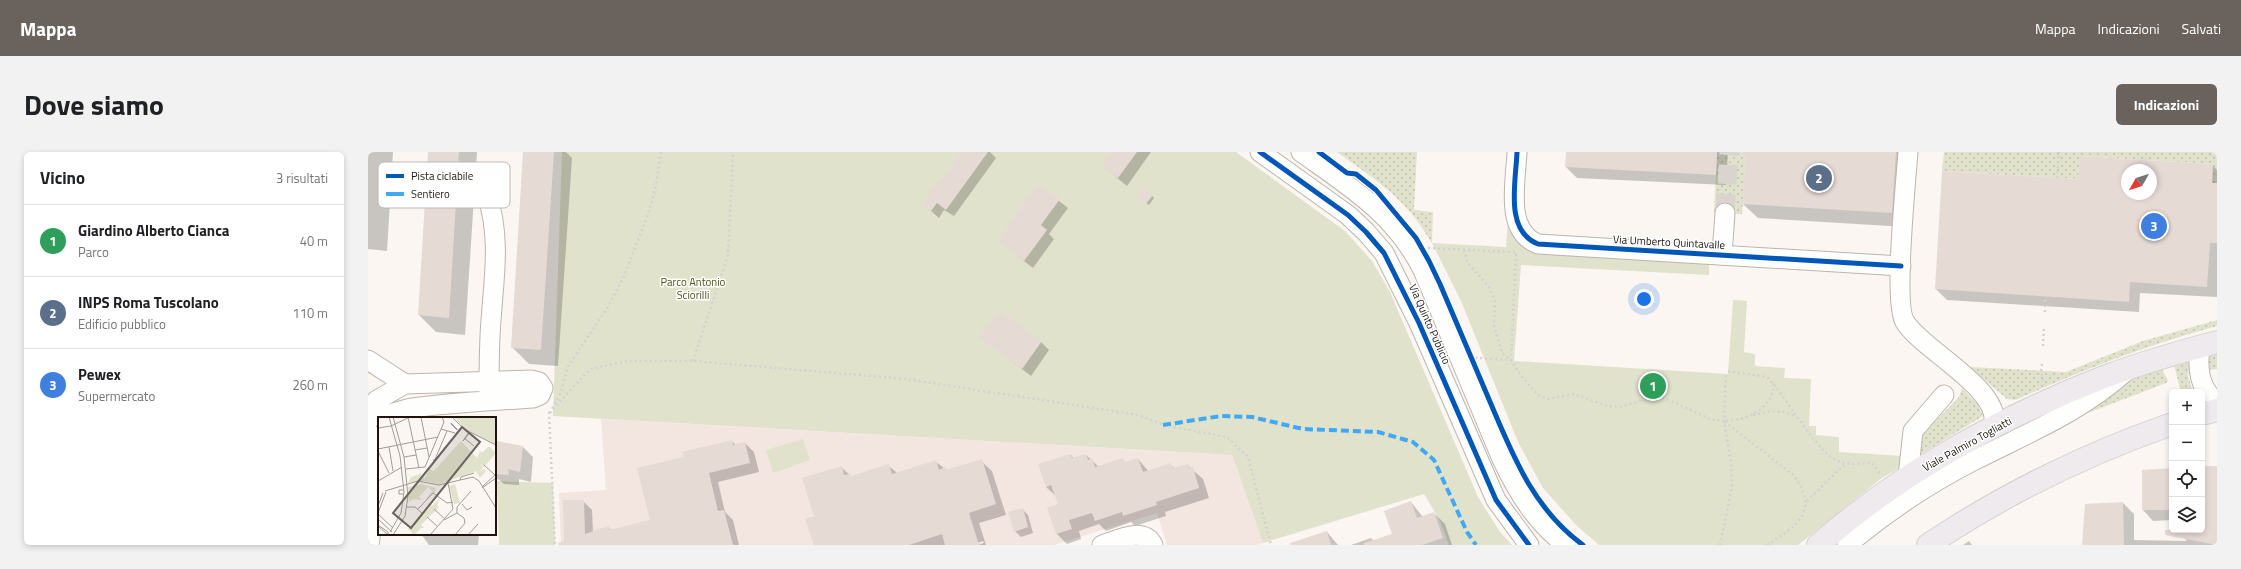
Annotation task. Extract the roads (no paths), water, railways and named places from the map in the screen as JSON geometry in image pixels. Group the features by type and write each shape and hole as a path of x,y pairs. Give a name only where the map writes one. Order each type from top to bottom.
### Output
{"main road":[{"name":"Viale Palmiro Togliatti","path":"1818,545 1865,506 1908,477 1993,428 2076,389 2130,367 2209,344"},
{"path":"2205,413 2217,410"},
{"path":"1928,545 1980,512 2049,474 2137,436 2169,425"}],"street":[{"name":"Via Quinto Publicio","path":"1260,152 1348,216 1366,232 1384,253 1419,323 1496,500 1529,545"},
{"name":"Via Quinto Publicio","path":"1301,152 1371,204 1391,222 1407,243 1422,270 1514,483 1535,516 1566,545"},
{"name":"Via Umberto Quintavalle","path":"1517,152 1516,221 1521,233 1531,241 1546,246 1901,266"},
{"path":"1908,152 1900,304 1905,322 1984,394 1991,404 1995,415 1993,428"},
{"path":"489,402 496,242 495,220 491,208"},
{"name":"Via Umberto Quintavalle","path":"1722,255 1725,213"},
{"name":"Viale Palmiro Togliatti","path":"2209,344 2198,364 2200,381 2208,395 2217,404"},
{"path":"368,360 405,384 536,381 539,382 543,388 540,394 533,398 388,409 368,409"},
{"name":"Viale Palmiro Togliatti","path":"1847,545 1898,506 1935,482 2091,400 2130,367"},
{"path":"368,415 380,416 388,409 405,384"},
{"path":"1908,477 1914,431 1944,395"},
{"path":"368,431 375,472 375,498"},
{"path":"369,545 378,483"},
{"path":"1102,545 1138,534 1148,538 1153,545"}],"tunnel":[{"path":"1725,213 1729,152"}],"place":[{"name":"INPS Roma Tuscolano","path":"1819,178"},
{"name":"Pewex","path":"2154,226"},
{"name":"Giardino Alberto Cianca","path":"1653,386"}],"park label":[{"name":"Parco Antonio Sciorilli","path":"693,288"}]}
